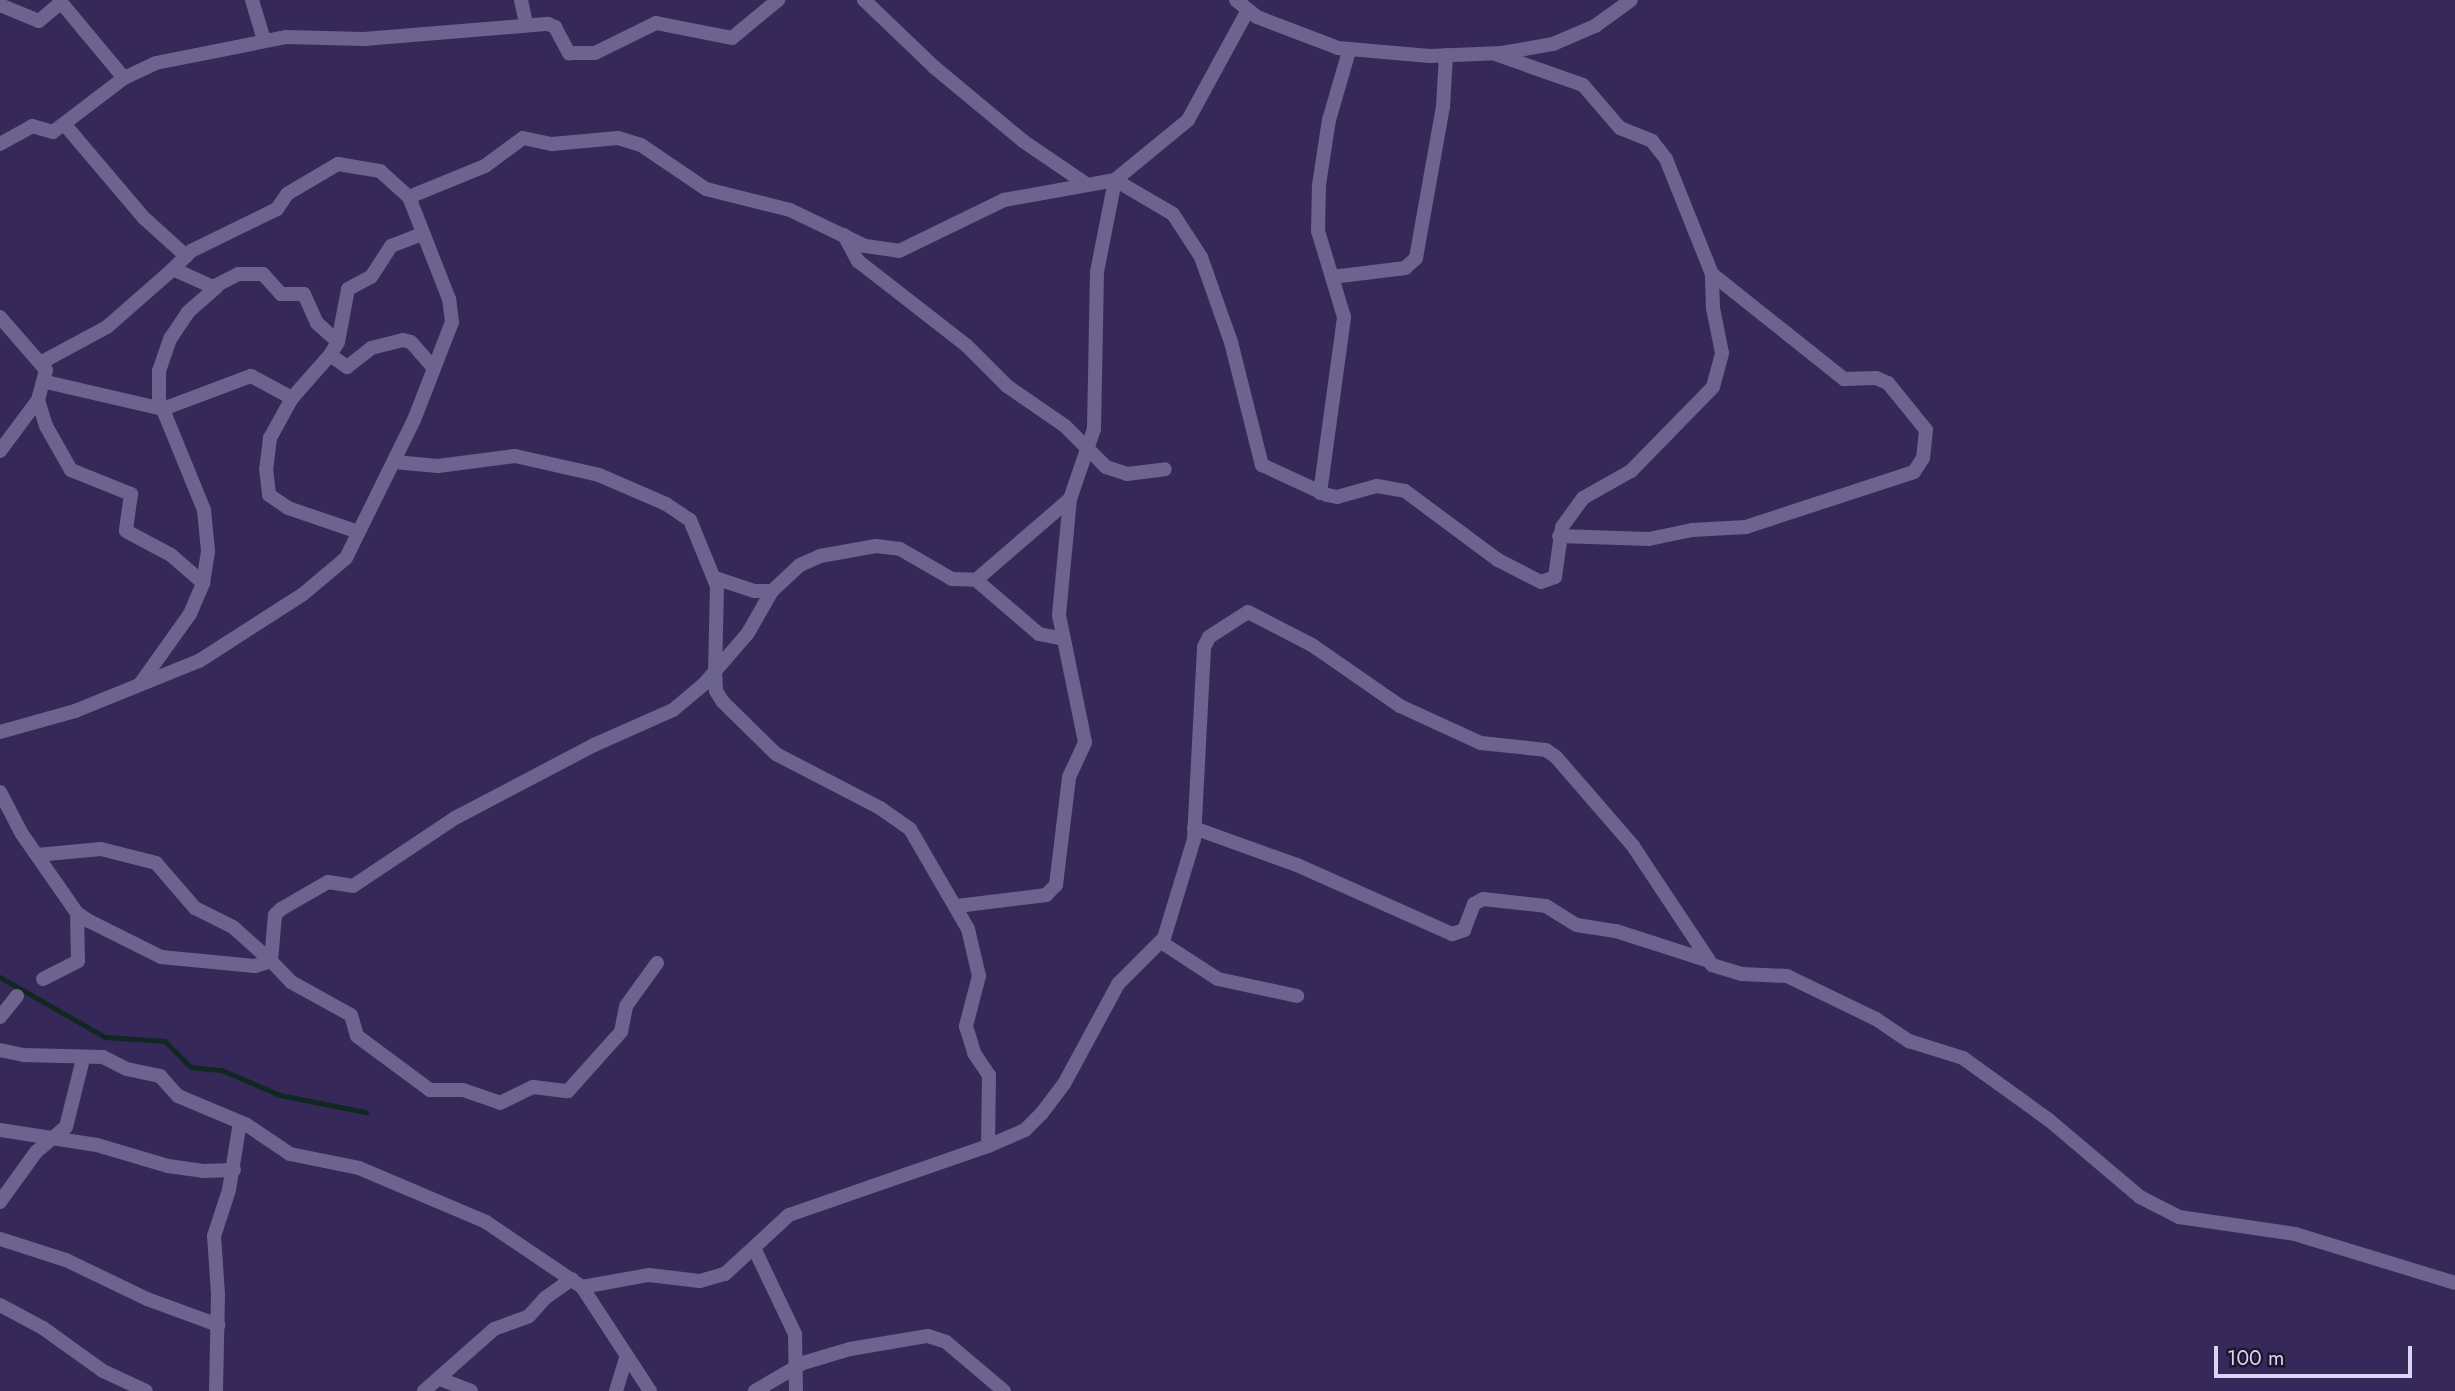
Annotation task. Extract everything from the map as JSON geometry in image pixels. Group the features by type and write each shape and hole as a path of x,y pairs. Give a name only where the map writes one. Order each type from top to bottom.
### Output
{"street":[{"path":"253,0 264,40"},
{"path":"521,0 526,24"},
{"path":"0,144 29,127 50,133 65,125 124,78 156,63 264,40 377,38 526,24 552,25 566,52 595,53 656,23 732,38 778,0"},
{"path":"864,0 934,67 971,94 1023,141 1086,184"},
{"path":"410,197 485,166 526,136 552,144 618,138 641,145 706,189 797,212 865,246 899,251 1004,200 1115,180 1188,120 1241,4 1349,51 1446,55 1495,54 1564,41 1631,0"},
{"path":"0,5 38,21 58,5 64,6 124,78"},
{"path":"1320,493 1344,317 1318,231 1319,185 1329,120 1349,51"},
{"path":"1115,180 1172,214 1201,257 1231,342 1262,465 1320,493 1337,497 1377,486 1405,491 1498,560 1541,582 1555,577 1559,536 1583,498 1631,471 1713,387 1722,353 1713,308 1712,274 1666,159 1652,141 1620,128 1583,85 1495,54"},
{"path":"1332,277 1405,268 1416,258 1443,107 1446,55"},
{"path":"65,125 144,218 186,256"},
{"path":"0,732 137,688 199,661 302,595 338,567 359,533 394,462 434,368 452,311 410,197 380,171 338,164 287,194 277,209 217,235 186,256 107,327 42,362"},
{"path":"957,906 1034,897 1052,892 1056,885 1069,777 1085,742 1073,701 1071,665 1060,639 1061,564 1070,499 1087,449 1097,407 1097,272 1115,180"},
{"path":"359,533 288,508 270,495 266,469 270,438 292,398 334,348 348,289 371,277 391,246 423,234"},
{"path":"844,234 858,261 967,346 1007,386 1065,426 1087,449 1121,473 1165,468"},
{"path":"173,269 217,287"},
{"path":"137,688 190,614 203,583 208,551 204,510 163,408 159,371 170,339 188,312 217,287 238,274 263,274 281,294 304,294 317,323 347,367 372,348 407,340 434,368"},
{"path":"1559,536 1650,539 1692,530 1746,527 1920,466 1925,427 1888,383 1876,377 1844,379 1712,274"},
{"path":"0,317 42,362 46,382 38,400 0,451"},
{"path":"46,382 163,408 251,376 292,398"},
{"path":"38,400 46,426 71,470 131,494 126,531 171,555 203,583"},
{"path":"394,462 445,466 510,456 599,475 666,504 690,520 715,578 716,691 723,702 776,754 880,808 910,829 957,906 973,944 979,976 966,1026 974,1054 989,1075 988,1146"},
{"path":"976,580 1070,499"},
{"path":"271,961 275,915 281,909 328,882 353,886 455,818 594,745 673,710 715,671 748,633 772,591 800,565 860,546 900,550 952,579 976,580 1039,634 1060,639"},
{"path":"715,578 754,591 772,591"},
{"path":"424,1391 494,1329 529,1316 545,1297 577,1283 649,1275 700,1281 725,1274 789,1215 988,1146 1025,1130 1064,1084 1118,984 1161,942 1189,864 1194,828 1205,648 1209,637 1248,612 1312,645 1385,699 1473,740 1546,750 1556,757 1633,846 1706,960"},
{"path":"0,792 37,855 77,913 161,957 255,965 271,961"},
{"path":"1194,828 1297,865 1452,934 1464,930 1474,904 1483,899 1546,906 1577,925 1615,931 1742,974 1787,976 1876,1019 1909,1041 1963,1058 2049,1120 2140,1197 2179,1217 2295,1234 2455,1283"},
{"path":"37,855 101,849 156,863 195,908 233,927 291,982 351,1015 357,1036 425,1088 463,1090 500,1103 533,1087 558,1093 571,1089 621,1032 626,1006 657,963"},
{"path":"43,979 79,961 77,913"},
{"path":"1161,942 1218,979 1297,996"},
{"path":"0,1017 17,996"},
{"path":"0,1050 83,1059 103,1057 127,1069 160,1076 178,1096 240,1122 297,1156 359,1168 413,1195 480,1219 577,1283 650,1391"},
{"path":"0,1202 36,1152 70,1120 83,1059"},
{"path":"216,1391 218,1325 214,1236 234,1170 240,1122"},
{"path":"0,1130 55,1137 168,1166 203,1171 234,1170"},
{"path":"0,1239 66,1260 147,1299 218,1325"},
{"path":"754,1248 791,1317 798,1365 796,1391"},
{"path":"0,1305 43,1328 103,1371 146,1391"},
{"path":"755,1391 798,1365 850,1349 928,1336 946,1342 1004,1391"},
{"path":"616,1391 626,1359"},
{"path":"440,1379 471,1391"}],"waterway":[{"path":"0,977 105,1037 165,1041 191,1067 222,1070 280,1095 366,1112"}]}
